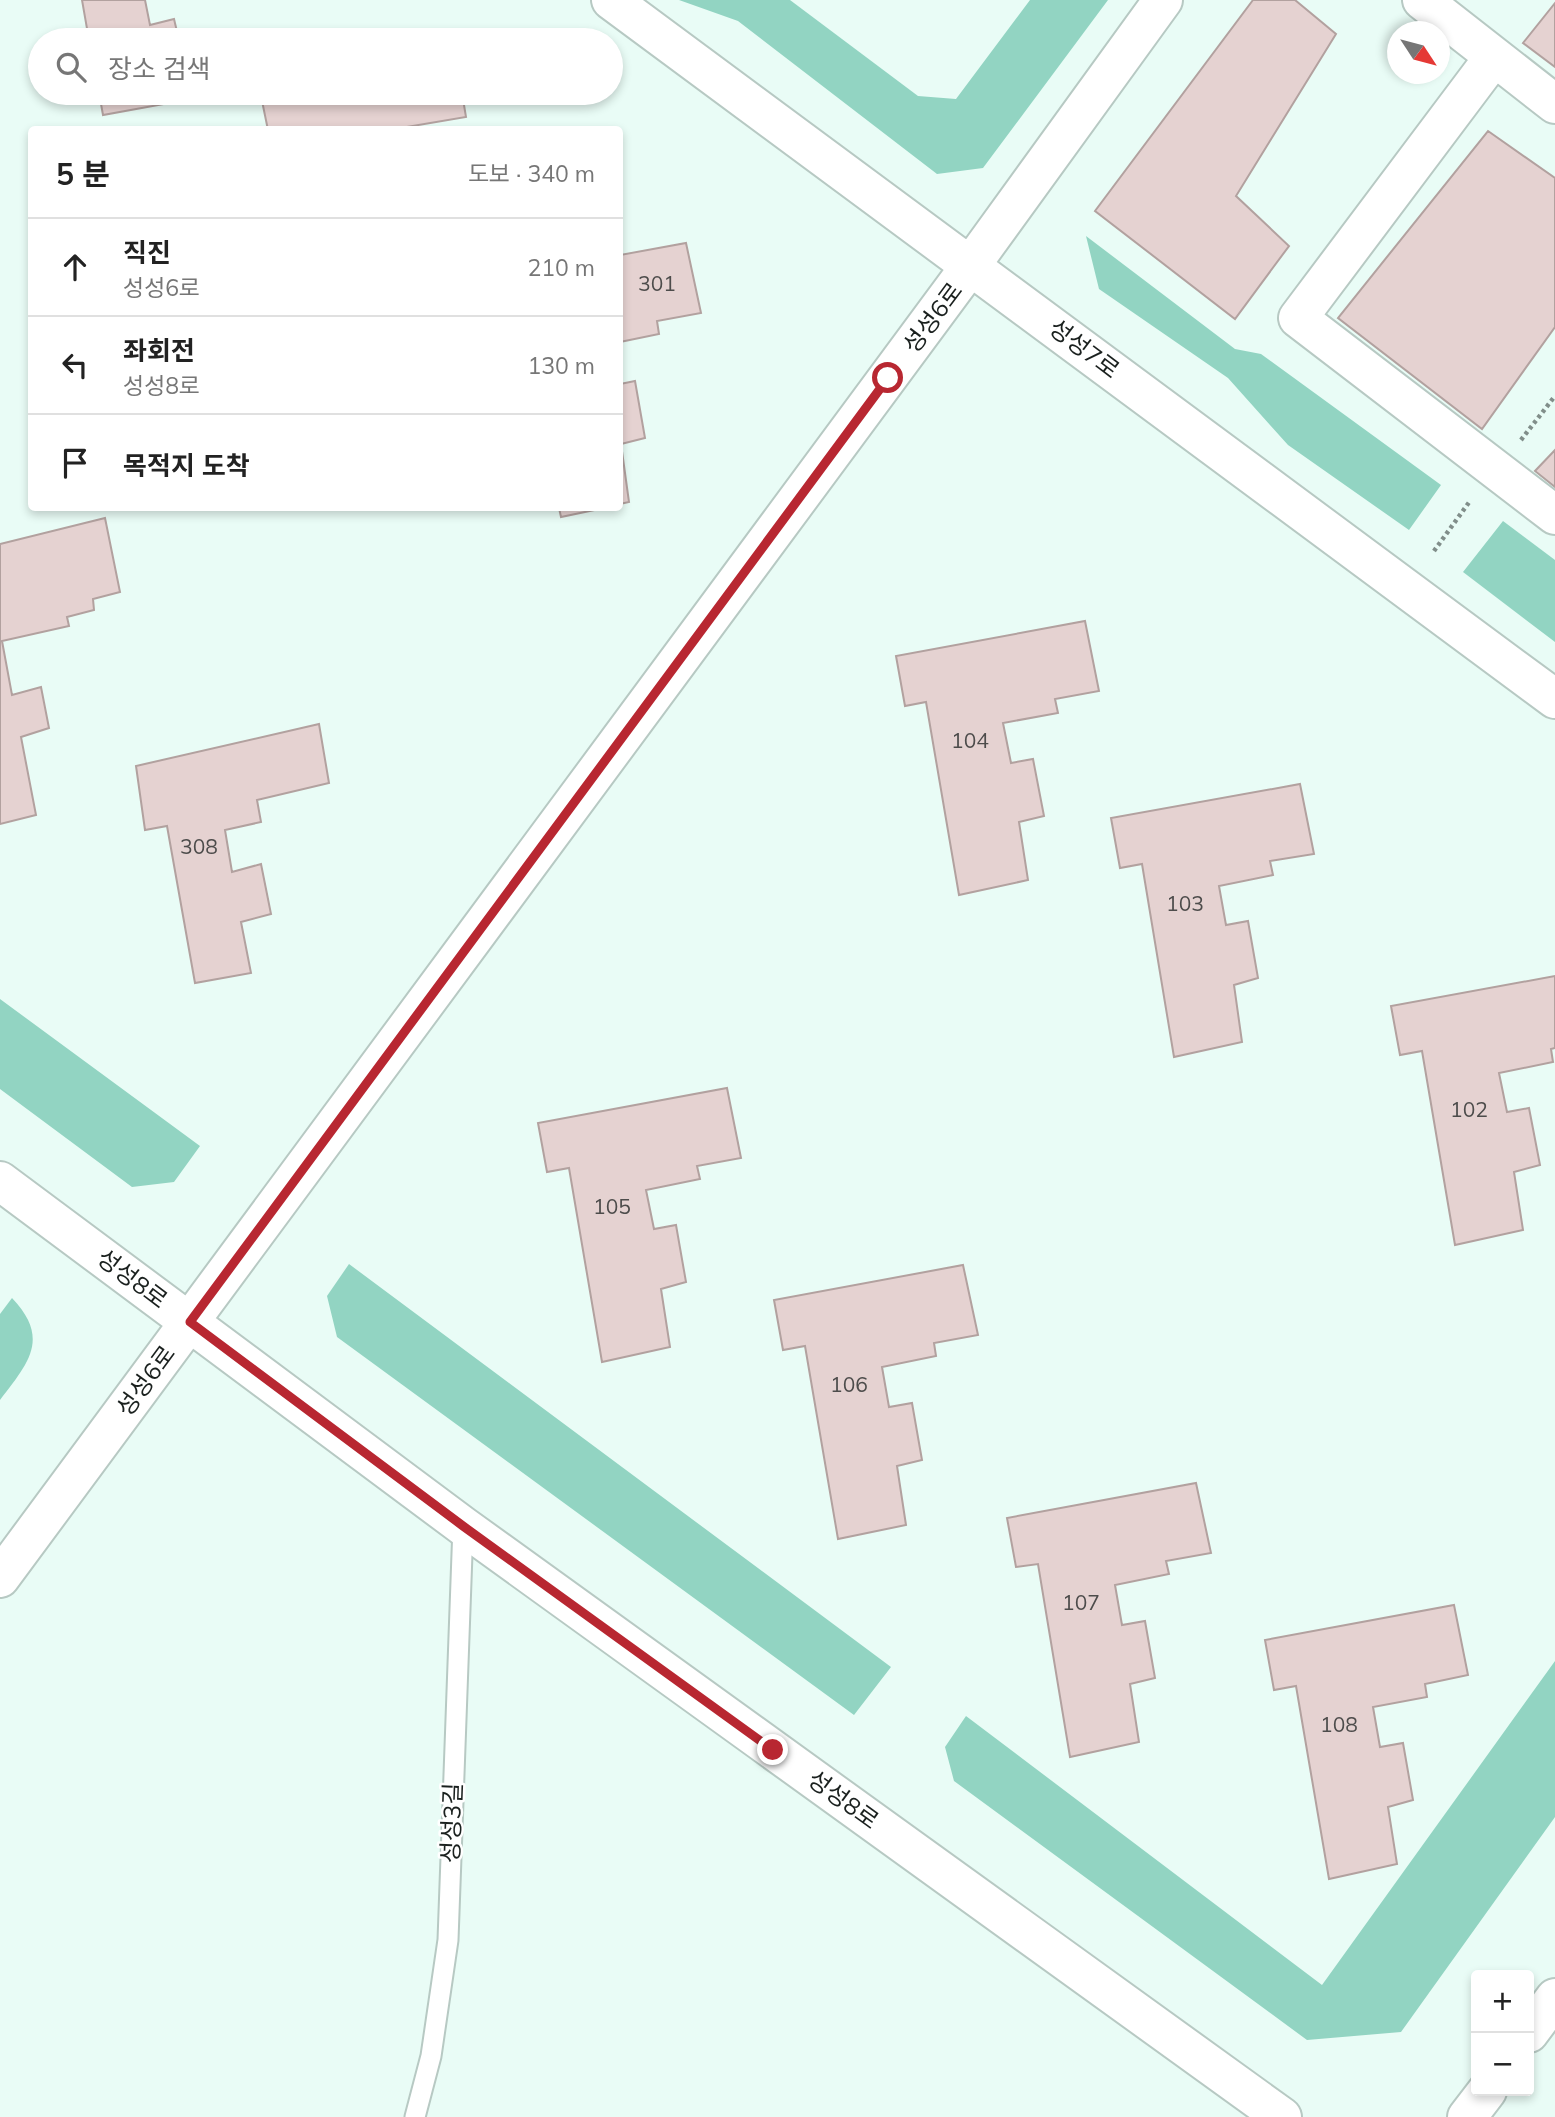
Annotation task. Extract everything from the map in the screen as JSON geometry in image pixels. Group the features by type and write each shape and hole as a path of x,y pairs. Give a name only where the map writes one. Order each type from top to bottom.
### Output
{"street":[{"name":"성성7로","path":"611,0 1555,699"},
{"name":"성성6로","path":"0,1578 971,265 1163,0"},
{"path":"1422,0 1555,104"},
{"path":"1494,57 1297,318 1555,514"},
{"name":"성성8로","path":"0,1181 463,1526 1282,2117"},
{"path":"1534,2026 1555,1998"},
{"path":"1467,2117 1483,2096"}],"lane":[{"name":"성성3길","path":"415,2117 431,2056 448,1940 463,1526"}],"path":[{"path":"1521,441 1555,396"},
{"path":"1434,551 1470,501"}],"green space":[{"path":"679,0 790,0 918,96 956,99 1030,0 1108,0 983,168 937,174 738,21"},
{"path":"1086,236 1235,349 1261,354 1441,485 1409,530 1288,445 1228,378 1099,289"},
{"path":"1503,521 1555,560 1555,642 1463,572"},
{"path":"0,999 200,1146 174,1182 132,1187 0,1089"},
{"path":"349,1264 891,1667 854,1715 337,1337 327,1296"},
{"path":"12,1298 31,1326 33,1339 26,1362 0,1400 0,1314"},
{"path":"1555,1661 1555,1817 1401,2032 1307,2040 954,1781 945,1747 966,1716 1322,1985"}],"building":[{"path":"82,0 145,0 150,25 174,19 176,28 87,28"},
{"path":"1253,0 1295,0 1336,34 1236,196 1289,246 1235,319 1095,211"},
{"path":"1555,3 1555,67 1523,43"},
{"path":"101,105 158,105 103,115"},
{"path":"263,105 464,105 466,117 413,126 267,126"},
{"path":"1488,131 1555,178 1555,327 1482,429 1338,318"},
{"path":"686,243 701,313 657,321 659,334 623,341 623,254"},
{"path":"635,381 645,438 623,444 623,383"},
{"path":"1555,450 1555,487 1535,471"},
{"path":"623,458 629,502 623,503"},
{"path":"560,511 590,511 561,517"},
{"path":"105,518 120,592 93,599 94,610 67,617 69,626 2,641 12,695 41,687 49,728 21,737 36,815 0,824 0,544"},
{"path":"1085,621 1099,691 1055,699 1058,713 1003,723 1011,763 1033,759 1044,816 1019,822 1028,880 959,895 926,702 905,706 896,656"},
{"path":"319,724 329,783 257,800 261,822 225,830 232,872 261,864 271,914 241,922 251,973 195,983 167,826 145,830 136,766"},
{"path":"1300,784 1314,854 1270,861 1273,875 1219,886 1226,925 1248,921 1258,978 1234,985 1242,1042 1174,1057 1142,864 1120,868 1111,818"},
{"path":"1555,976 1555,1048 1551,1049 1553,1062 1499,1073 1507,1112 1529,1108 1540,1165 1514,1172 1523,1230 1455,1245 1422,1051 1400,1055 1391,1006"},
{"path":"727,1088 741,1158 697,1166 700,1179 646,1190 654,1229 676,1225 686,1282 661,1289 670,1347 602,1362 569,1168 547,1172 538,1123"},
{"path":"963,1265 978,1335 934,1343 936,1356 882,1367 889,1407 912,1403 922,1460 897,1466 906,1525 838,1539 805,1346 783,1350 774,1300"},
{"path":"1196,1483 1211,1553 1166,1561 1169,1574 1115,1585 1122,1625 1145,1621 1155,1678 1130,1684 1139,1742 1070,1757 1038,1564 1016,1567 1007,1518"},
{"path":"1454,1605 1468,1675 1425,1684 1427,1697 1373,1707 1380,1747 1403,1743 1413,1800 1388,1807 1397,1864 1329,1879 1296,1686 1274,1690 1265,1640"}],"route":[{"path":"773,1750 463,1526 190,1322 888,378"}]}
